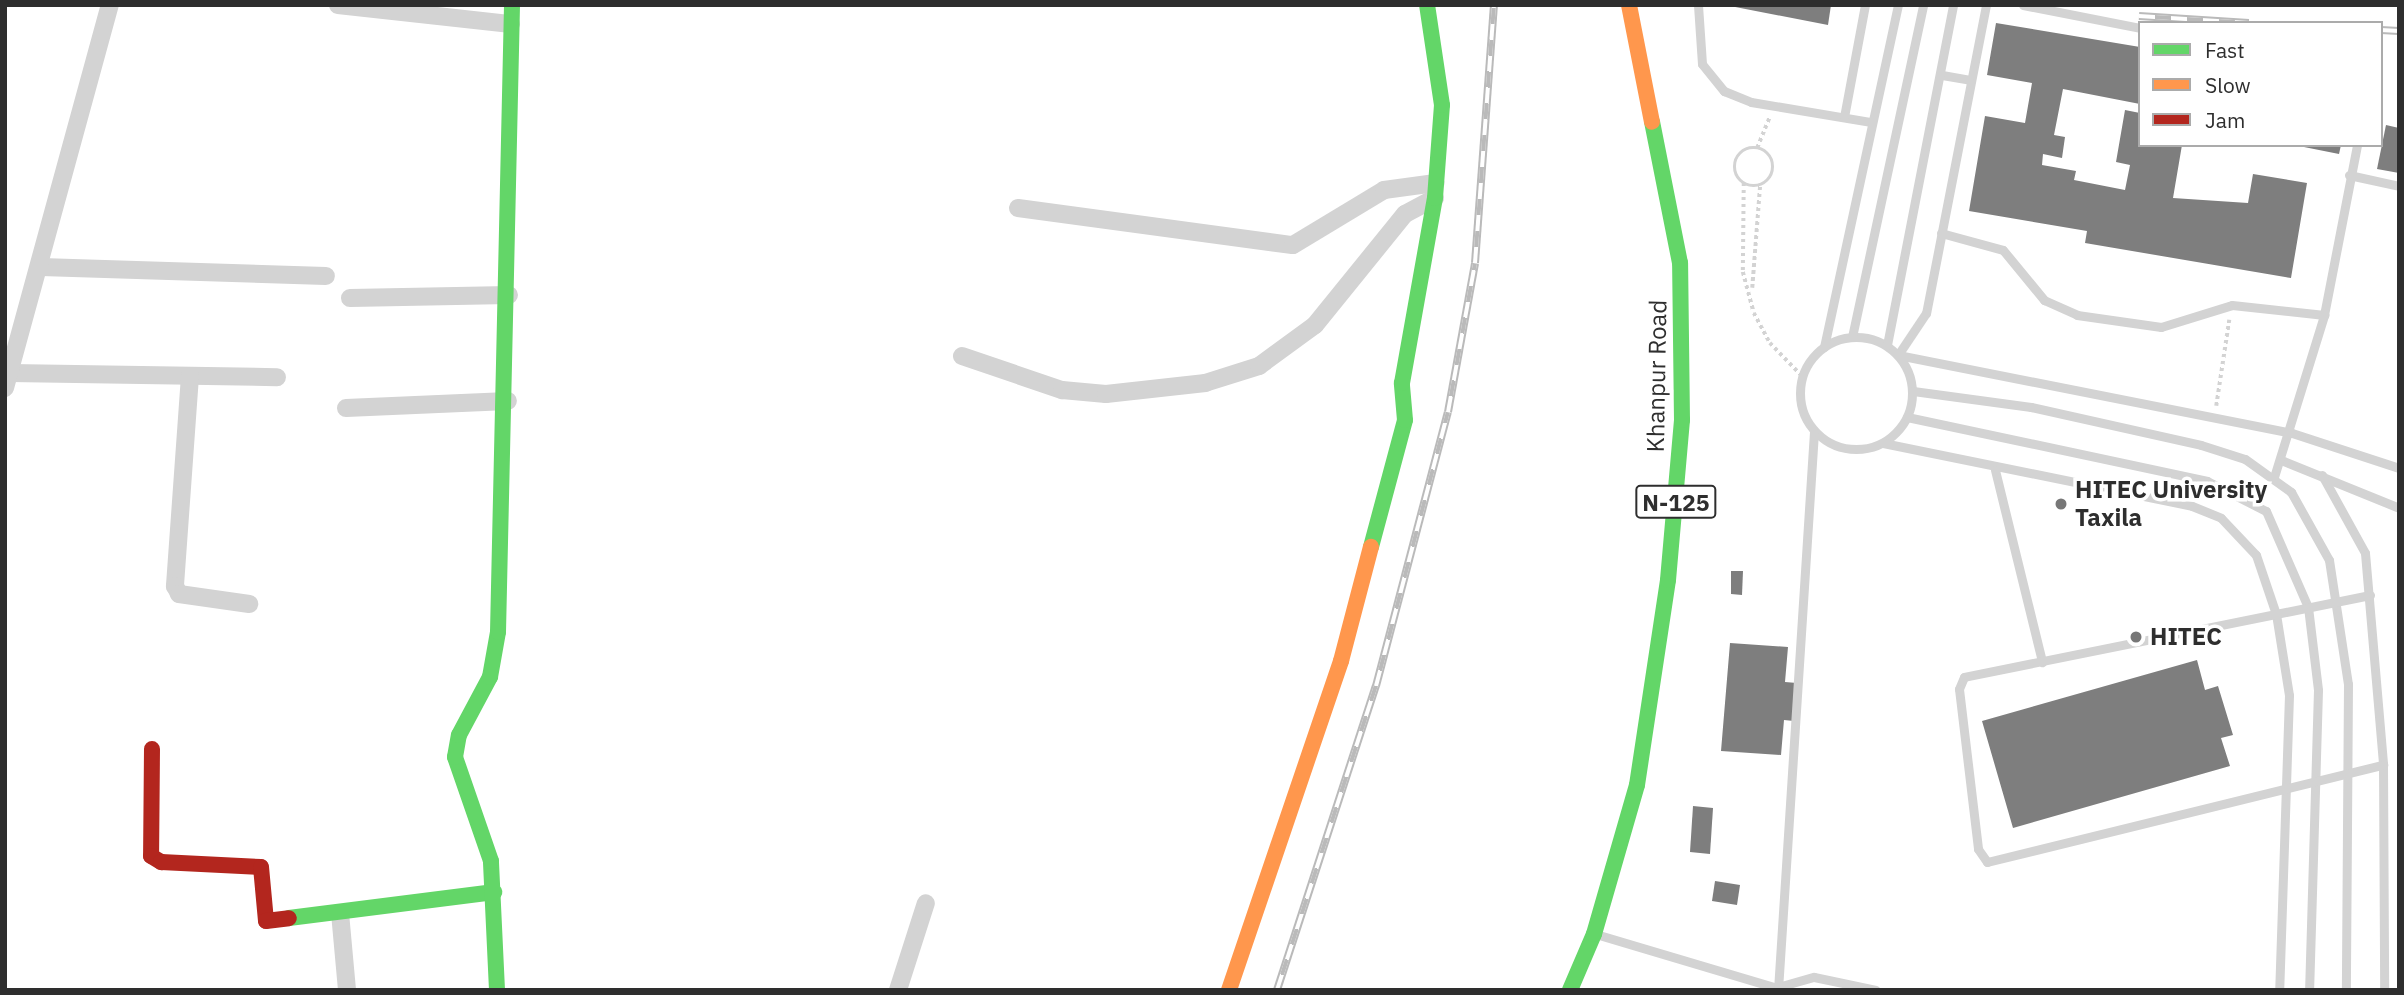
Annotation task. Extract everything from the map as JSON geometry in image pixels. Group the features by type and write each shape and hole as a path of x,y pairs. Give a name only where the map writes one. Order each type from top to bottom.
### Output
{"main road":[{"path":"497,990 494,892 480,819 459,782 455,757 459,735 490,677 498,632 508,401 512,5"},
{"path":"1230,990 1341,661 1405,419 1402,383 1435,190 1442,105 1427,5"},
{"name":"Khanpur Road","path":"1570,990 1594,934 1642,759 1668,580 1682,419 1679,263 1629,5"},
{"path":"152,749 151,856 161,862 261,867 266,921 494,892"}],"street":[{"path":"110,5 41,267 8,380 277,377"},
{"path":"338,5 511,24"},
{"path":"1018,208 1293,244 1384,190 1435,190"},
{"path":"962,356 1062,390 1106,394 1205,383 1259,366 1315,325 1405,214 1435,190"},
{"path":"41,267 326,276"},
{"path":"350,298 509,295"},
{"path":"191,376 175,586 179,594 249,604"},
{"path":"346,408 508,401"},
{"path":"898,990 926,903"},
{"path":"340,913 346,990"}],"lane":[{"path":"1698,5 1697,42 1711,78 1724,91 1774,106 1871,122"},
{"path":"1844,117 1865,5"},
{"path":"1779,989 1814,432 1801,405 1802,376 1824,347 1898,5"},
{"path":"1852,337 1923,5"},
{"path":"1886,345 1942,75 1953,5"},
{"path":"1898,355 1926,313 1969,80 1986,5"},
{"path":"2023,5 2138,28"},
{"path":"1942,75 1969,80"},
{"path":"2274,477 2292,433 2324,315 2356,147"},
{"path":"2349,175 2399,186"},
{"path":"1941,233 2003,250 2044,300 2077,315 2161,327 2232,304 2324,315"},
{"path":"1824,347 1852,337 1886,345 1898,355 1913,391 1907,417 1883,443"},
{"path":"1898,355 2292,433 2399,468"},
{"path":"1913,391 2031,407 2201,445 2245,459 2274,477 2318,533 2339,601 2351,769 2346,990"},
{"path":"1907,417 2207,481 2242,495 2266,511 2277,529 2308,607 2318,690 2309,990"},
{"path":"1814,432 1839,447 1883,443 1995,470 2192,506 2221,518 2256,555 2276,614 2289,695 2279,990"},
{"path":"2281,460 2399,508"},
{"path":"1995,470 2042,662"},
{"path":"2322,475 2365,553 2383,765 2384,990"},
{"path":"2370,595 2042,662 1960,682 1978,849 1987,862 2316,777 2383,765"},
{"path":"1594,934 1779,989 1814,977 1876,990"}],"path":[{"path":"1774,106 1757,148 1737,157 1735,171 1744,183 1743,272 1764,333 1802,376"},
{"path":"1744,183 1760,184 1770,176 1772,162 1757,148"},
{"path":"1751,290 1760,184"},
{"path":"2214,418 2232,304"}],"building":[{"path":"1725,5 1831,5 1828,25"},
{"path":"1996,23 2138,47 2138,104 2063,89 2054,135 2065,137 2062,158 2043,154 2042,165 2076,171 2074,180 2125,190 2130,165 2116,162 2125,110 2138,113 2138,147 2182,147 2173,198 2248,203 2253,174 2307,183 2291,278 2085,243 2087,231 1969,211 1985,116 2025,123 2032,83 1987,75"},
{"path":"2386,125 2399,128 2399,173 2377,169"},
{"path":"2304,147 2341,147 2339,154"},
{"path":"1731,571 1743,571 1742,595 1731,594"},
{"path":"1730,643 1788,647 1785,682 1797,683 1794,721 1784,720 1781,755 1721,751"},
{"path":"2197,660 2205,690 2218,686 2233,735 2221,738 2230,766 2013,828 1982,721"},
{"path":"1693,806 1713,808 1710,854 1690,852"},
{"path":"1715,881 1740,885 1737,905 1712,901"}],"railway":[{"path":"1277,990 1376,686 1448,412 1475,263 1494,5"},
{"path":"2139,16 2218,21"},
{"path":"2383,30 2399,31"}],"traffic: fast":[{"path":"497,990 491,861 455,757 459,735 490,677 498,632 512,5"},
{"path":"1371,547 1405,420 1402,383 1435,198 1442,105 1427,5"},
{"path":"1570,990 1594,934 1637,785 1668,580 1682,420 1680,263 1652,122"},
{"path":"289,918 494,892"}],"traffic: slow":[{"path":"1629,5 1652,122"},
{"path":"1229,990 1341,661 1371,547"}],"traffic: jam":[{"path":"152,749 151,856 161,862 261,867 266,921 289,918"}],"place":[{"name":"HITEC University Taxila","path":"2061,504"},
{"name":"HITEC","path":"2136,637"}]}
